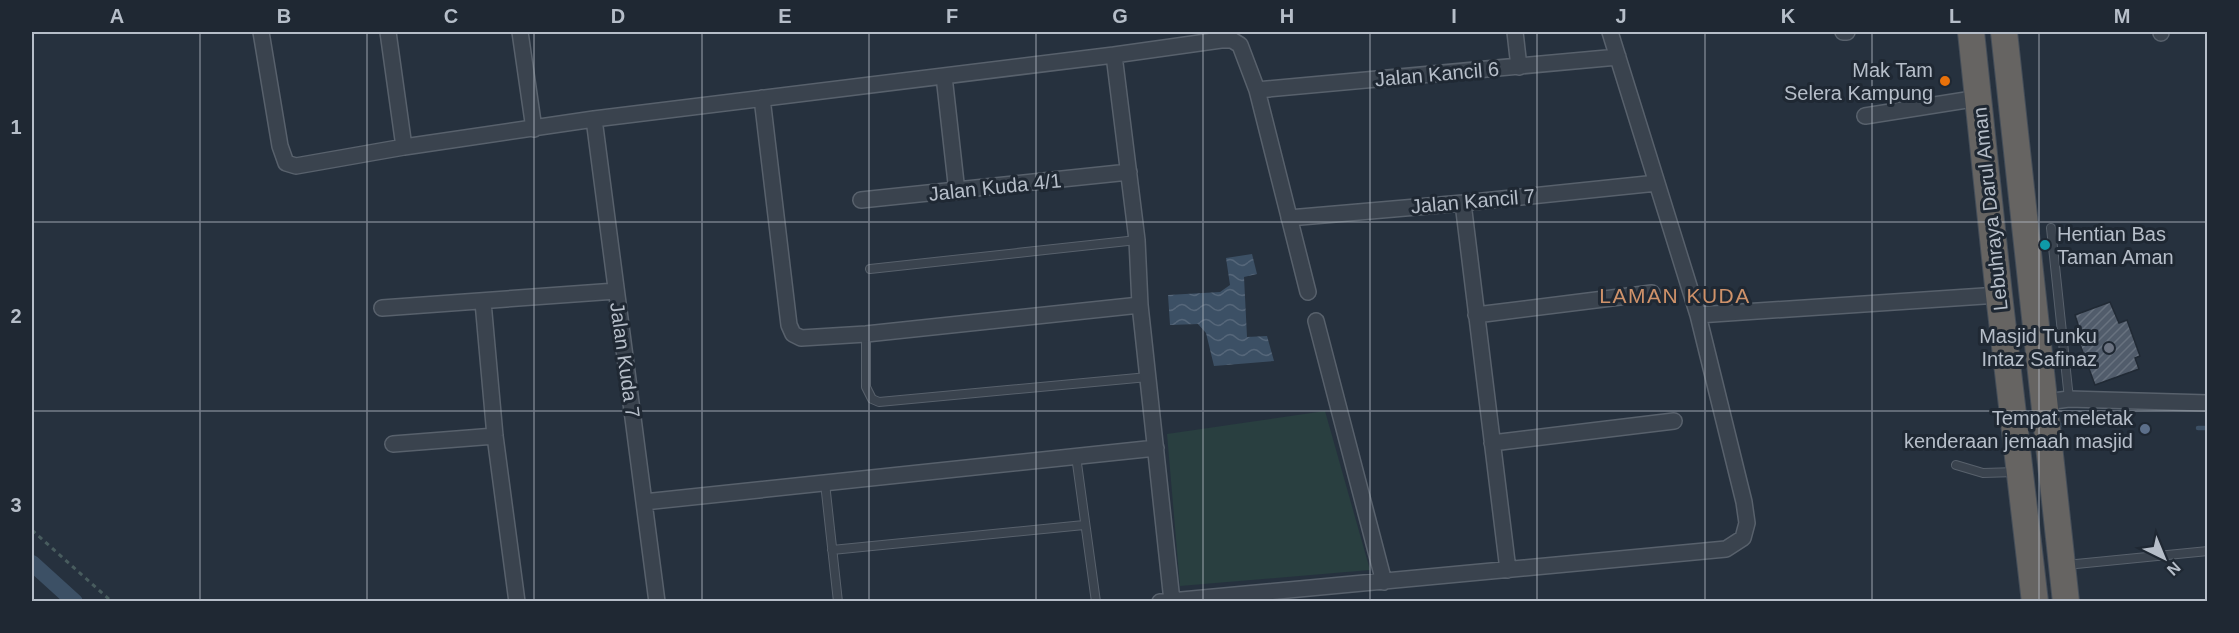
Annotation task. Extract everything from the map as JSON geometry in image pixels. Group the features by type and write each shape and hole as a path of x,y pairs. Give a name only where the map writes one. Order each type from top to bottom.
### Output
{"highway":[{"name":"Lebuhraya Darul Aman","path":"1971,32 2035,602"},
{"name":"Lebuhraya Darul Aman","path":"2004,32 2049,326 2057,400 2062,565 2066,602"}],"street":[{"path":"261,32 280,146 286,163 296,166 404,147 594,119 1232,40 1240,45 1257,90 1308,292"},
{"path":"388,32 404,147"},
{"path":"520,32 534,129"},
{"path":"1515,32 1519,67"},
{"path":"1114,55 1137,240 1140,305 1156,448 1166,601 1726,549 1743,538 1747,522 1744,502 1698,315 1610,32"},
{"name":"Jalan Kancil 6","path":"1257,90 1618,57"},
{"path":"944,76 957,192"},
{"path":"762,98 789,325 793,334 801,338 866,334 1140,305"},
{"path":"1865,116 1979,98"},
{"name":"Jalan Kuda 7","path":"594,119 657,602"},
{"name":"Jalan Kuda 4/1","path":"861,200 957,192 1129,172"},
{"name":"Jalan Kancil 7","path":"1289,218 1657,183"},
{"path":"1464,203 1508,570"},
{"path":"382,308 616,291"},
{"path":"1476,315 1652,292"},
{"path":"1698,315 1999,295"},
{"path":"483,302 495,436 517,602"},
{"path":"1316,321 1384,582"},
{"path":"2057,400 2208,402"},
{"path":"1492,444 1674,421"},
{"path":"393,444 495,436"},
{"path":"644,502 1156,448"}],"lane":[{"path":"2049,326 2051,228"},
{"path":"870,268 1137,240"},
{"path":"866,334 866,387 872,399 879,402 1148,377"},
{"path":"1076,456 1096,602"},
{"path":"1956,465 1983,473 2020,472"},
{"path":"825,483 838,602"},
{"path":"832,550 1084,525"},
{"path":"2062,565 2208,551"}],"path":[{"path":"32,530 112,602"}],"green space":[{"path":"1325,411 1370,570 1180,586 1167,434"}],"water":[{"path":"1252,254 1257,274 1244,277 1247,337 1267,336 1274,361 1214,366 1206,333 1198,324 1170,325 1168,295 1220,292 1230,285 1226,258"}],"building":[{"name":"Masjid Tunku Intaz Safinaz","path":"2110,302 2119,323 2127,320 2140,356 2135,358 2139,369 2095,385 2078,339 2082,337 2075,315"}],"waterway":[{"path":"2060,425 2074,425"},
{"path":"2198,428 2208,428"},
{"path":"32,563 75,602"}],"place":[{"name":"Mak Tam Selera Kampung","path":"1945,81"},
{"name":"Hentian Bas Taman Aman","path":"2045,245"},
{"name":"Masjid Tunku Intaz Safinaz","path":"2109,348"},
{"name":"Tempat meletak kenderaan jemaah masjid","path":"2145,429"}],"district":[{"name":"LAMAN KUDA","path":"1675,296"}]}
